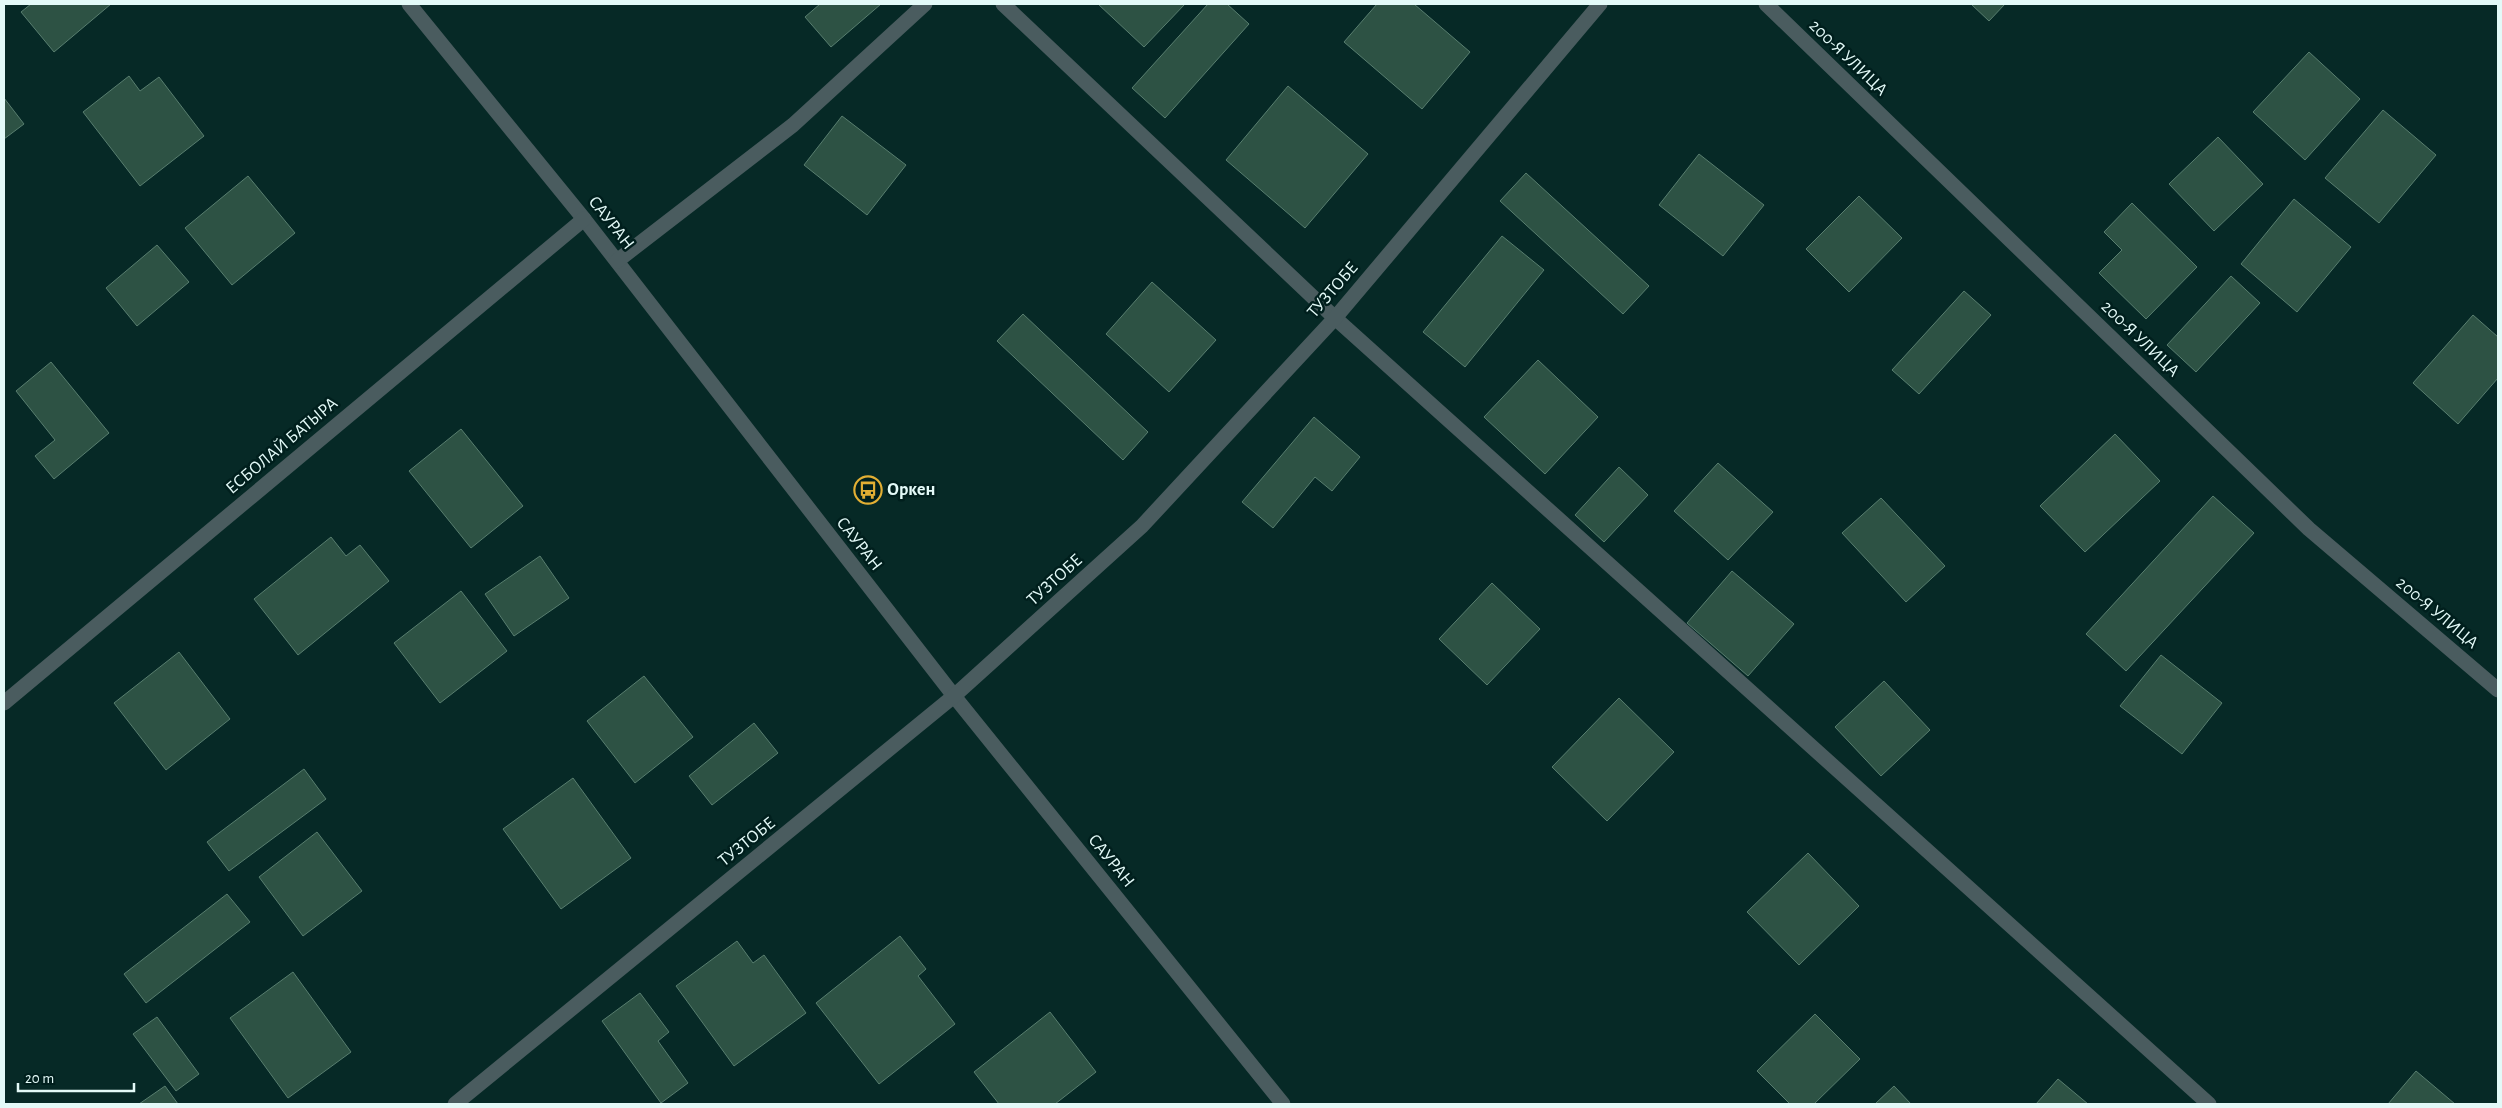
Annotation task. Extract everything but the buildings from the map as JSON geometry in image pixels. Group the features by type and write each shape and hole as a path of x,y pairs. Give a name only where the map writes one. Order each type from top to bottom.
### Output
{"street":[{"name":"САУРАН","path":"409,4 584,219 954,696 1283,1104"},
{"path":"617,261 793,125 926,4"},
{"path":"1003,4 1335,318 2209,1104"},
{"name":"ТУЗТОБЕ","path":"455,1104 954,696 1142,526 1335,318 1600,4"},
{"name":"200-Я УЛИЦА","path":"1766,4 2309,529 2498,690"},
{"name":"ЕСБОЛАЙ БАТЫРА","path":"4,703 584,219"}],"place":[{"name":"Оркен","path":"868,490"}]}
